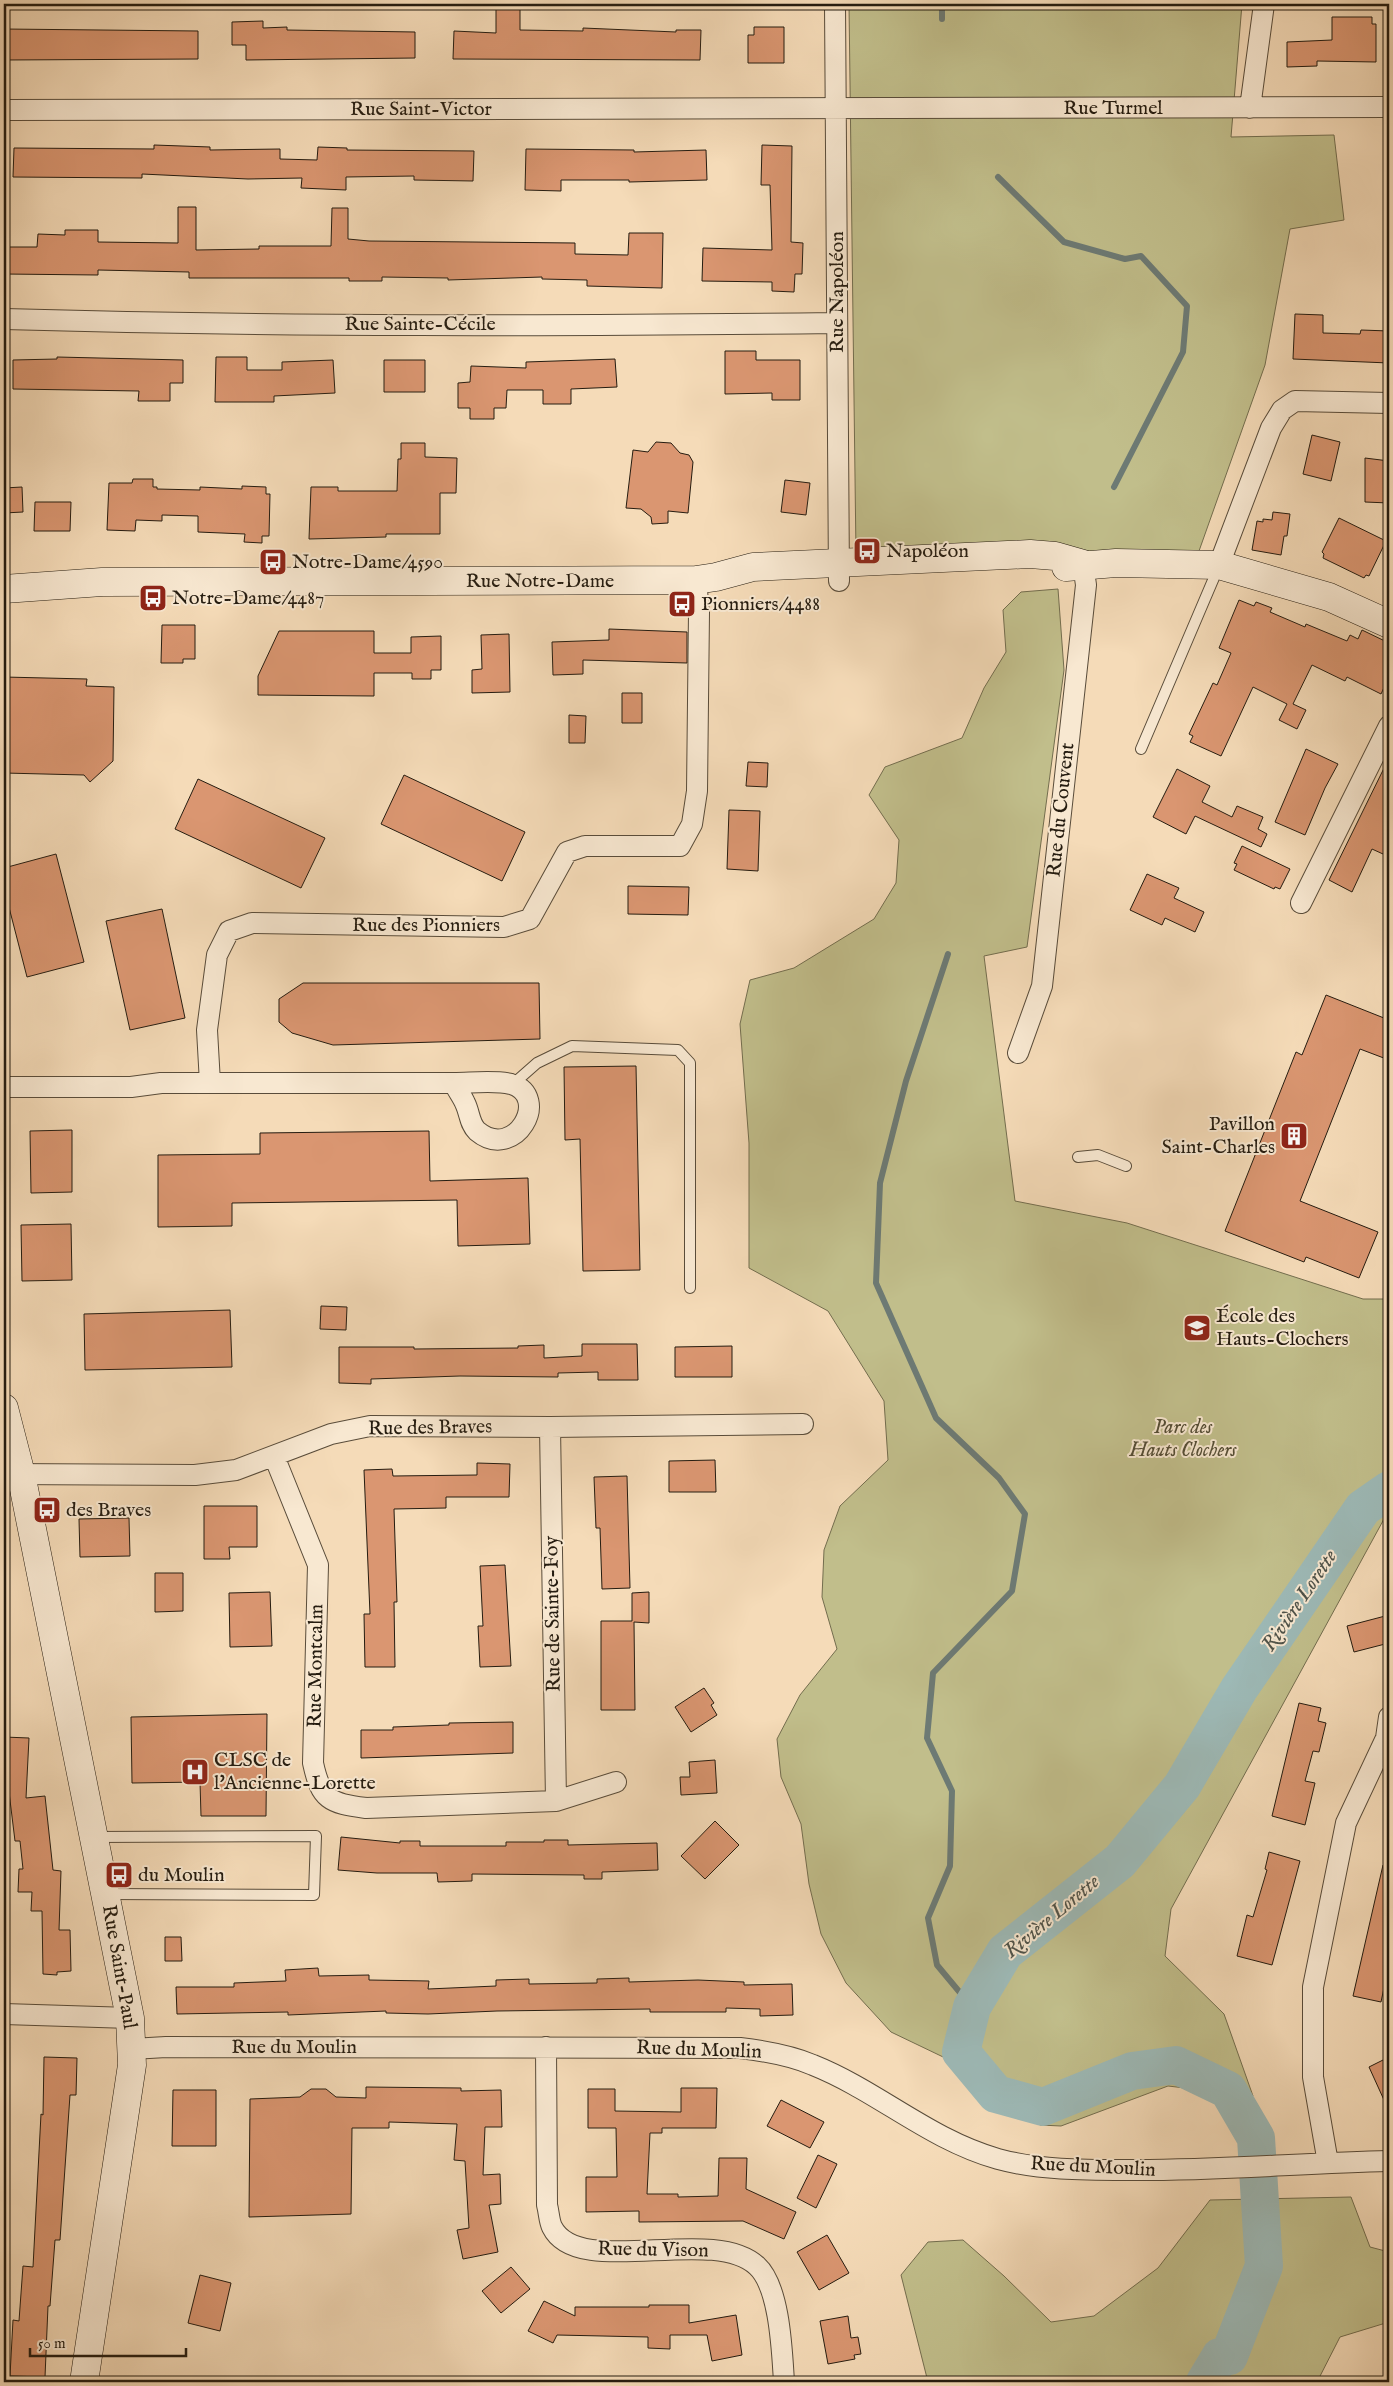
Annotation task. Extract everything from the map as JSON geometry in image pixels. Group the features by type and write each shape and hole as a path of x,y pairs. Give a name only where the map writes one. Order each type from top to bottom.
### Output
{"street":[{"name":"Rue Napoléon","path":"836,4 838,107 836,323 839,572"},
{"path":"1250,108 1264,4"},
{"name":"Rue Turmel","path":"838,107 1389,107"},
{"name":"Rue Saint-Victor","path":"4,110 838,107"},
{"name":"Rue Sainte-Cécile","path":"4,319 554,326 836,323"},
{"path":"1219,565 1271,428 1282,410 1296,401 1389,403"},
{"name":"Rue Notre-Dame","path":"4,589 102,582 706,579 753,567 839,572 1030,554 1056,556 1083,564 1219,565 1329,597 1389,624"},
{"name":"Rue du Couvent","path":"1018,1053 1042,986 1086,585 1083,564"},
{"name":"Rue des Pionniers","path":"210,1083 208,1021 217,955 229,932 252,923 504,927 530,919 567,852 585,846 680,846 692,824 697,790 699,612 706,579"},
{"path":"1301,903 1389,726"},
{"path":"4,1087 131,1086 161,1083 454,1083 512,1084 525,1094 528,1103 528,1114 519,1132 511,1137 491,1139 475,1129 470,1120 466,1105 454,1083"},
{"name":"Rue Saint-Paul","path":"4,1408 12,1474 95,1837 130,2018 132,2049 130,2075 84,2382"},
{"name":"Rue des Braves","path":"12,1474 195,1475 236,1470 331,1434 370,1426 550,1427 803,1424"},
{"name":"Rue de Sainte-Foy","path":"550,1427 556,1801"},
{"name":"Rue Montcalm","path":"274,1456 318,1566 313,1763 317,1780 325,1796 343,1805 366,1808 556,1801 616,1782"},
{"path":"1328,2163 1313,2077 1313,1987 1346,1823 1388,1739 1389,1717"},
{"path":"4,2014 130,2018"},
{"name":"Rue du Moulin","path":"132,2049 166,2047 702,2046 759,2050 787,2056 825,2070 918,2125 998,2159 1033,2165 1090,2170 1188,2170 1389,2161"},
{"name":"Rue du Vison","path":"546,2047 547,2205 553,2228 565,2241 579,2248 600,2252 706,2249 736,2253 758,2266 773,2294 781,2336 784,2382"}],"lane":[{"path":"1141,749 1219,565"},
{"path":"512,1084 538,1063 572,1046 678,1050 690,1063 690,1288"},
{"path":"1078,1157 1098,1155 1126,1166"},
{"path":"95,1837 316,1836 314,1895 106,1894"}],"green space":[{"path":"849,4 1242,4 1231,137 1334,135 1344,220 1290,229 1265,365 1199,551 856,554"},
{"name":"Parc des Hauts Clochers","path":"1058,589 1064,670 1027,947 984,956 1015,1201 1127,1223 1363,1299 1389,1299 1389,1521 1384,1519 1171,1909 1165,1956 1224,2014 1253,2096 1168,2086 1061,2126 1040,2125 964,2067 891,2032 846,1983 821,1934 809,1884 801,1824 781,1777 777,1739 800,1695 837,1649 822,1597 824,1550 840,1506 888,1460 884,1401 828,1311 749,1268 749,1143 740,1024 750,980 794,968 874,919 896,883 899,840 869,795 885,767 962,738 984,688 1006,652 1003,610 1021,592"},
{"path":"1351,2197 1370,2247 1389,2252 1389,2322 1340,2337 1317,2382 928,2382 901,2275 928,2242 963,2240 1004,2276 1051,2322 1094,2316 1158,2268 1210,2200"}],"building":[{"path":"496,4 520,4 520,30 583,31 583,28 676,32 676,30 701,30 700,60 453,59 454,31 496,33"},
{"path":"1332,17 1372,17 1372,24 1376,24 1376,62 1317,61 1317,66 1287,67 1287,42 1332,40"},
{"path":"263,21 263,28 287,27 287,30 415,32 415,58 246,60 246,45 232,45 232,22"},
{"path":"754,27 784,27 784,63 748,63 748,35 754,35"},
{"path":"4,29 198,31 198,59 4,60"},
{"path":"154,145 210,147 210,150 280,149 280,159 317,160 318,147 347,148 347,150 474,151 473,181 414,180 414,176 346,177 346,190 301,188 302,178 248,179 142,174 142,178 13,177 14,148 154,149"},
{"path":"762,145 792,146 791,242 803,243 802,274 795,274 794,292 772,291 772,282 702,281 703,248 772,250 770,185 761,185"},
{"path":"526,149 634,150 634,152 706,150 707,180 629,182 629,180 561,180 561,191 525,190"},
{"path":"178,207 196,207 196,250 259,249 259,246 331,246 332,208 348,208 348,239 369,241 575,243 575,254 628,255 629,233 663,233 662,288 587,286 587,280 542,279 542,277 448,280 448,278 382,277 382,281 349,281 349,278 189,278 189,272 98,270 98,275 4,274 4,247 37,247 38,234 65,235 65,230 98,230 98,242 178,243"},
{"path":"1295,314 1323,315 1323,333 1360,334 1361,330 1389,331 1389,363 1293,359"},
{"path":"725,351 756,351 756,360 800,360 800,400 772,400 772,393 725,394"},
{"path":"57,357 183,360 183,383 170,383 170,401 138,401 139,391 13,389 13,360 57,359"},
{"path":"216,357 247,357 247,370 282,370 282,362 333,360 335,393 274,396 274,402 215,402"},
{"path":"615,359 617,387 571,389 571,404 543,404 543,390 507,390 506,408 494,408 494,419 470,419 470,408 458,408 458,383 470,382 471,366 526,368 526,362"},
{"path":"384,360 425,360 425,392 384,392"},
{"path":"1312,435 1340,442 1331,481 1303,474"},
{"path":"656,442 671,443 680,453 689,455 693,462 688,513 668,511 668,523 652,524 651,517 641,509 626,508 633,450 648,452"},
{"path":"401,443 425,443 425,457 457,458 456,493 440,493 440,534 386,534 386,537 309,539 311,487 338,487 338,491 397,491 398,459 401,459"},
{"path":"1365,458 1389,461 1389,503 1365,502"},
{"path":"133,479 153,479 153,487 157,487 157,489 200,490 200,487 242,489 242,486 266,487 266,494 270,494 269,536 262,536 262,543 244,542 245,534 198,532 198,516 162,515 162,521 136,520 135,531 107,530 109,483 132,483"},
{"path":"785,480 810,483 806,515 781,512"},
{"path":"22,487 23,512 4,513 4,488"},
{"path":"35,502 71,502 70,531 34,531"},
{"path":"1273,512 1290,514 1287,536 1284,536 1281,555 1252,550 1257,521 1263,522 1263,519 1272,520"},
{"path":"1339,518 1386,541 1369,576 1366,575 1364,578 1323,558 1324,554 1322,552"},
{"path":"1239,600 1254,606 1256,602 1272,608 1270,612 1305,627 1306,624 1347,641 1350,635 1358,639 1362,630 1389,643 1389,677 1381,694 1347,677 1345,681 1312,665 1293,704 1306,710 1297,729 1279,720 1287,704 1253,687 1221,756 1190,742 1193,736 1189,734 1213,683 1217,685 1231,653 1219,648"},
{"path":"162,625 195,625 195,659 183,659 183,663 161,663"},
{"path":"609,629 687,632 687,663 583,660 583,674 553,675 552,642 609,640"},
{"path":"279,631 374,631 374,653 411,653 411,637 441,636 441,670 431,670 431,679 412,679 412,673 374,673 374,696 258,695 258,676"},
{"path":"509,634 510,692 472,693 472,670 482,669 481,635"},
{"path":"4,677 87,679 86,686 114,687 113,761 90,782 84,775 4,773"},
{"path":"622,693 642,693 642,723 622,723"},
{"path":"569,715 586,716 585,743 569,743"},
{"path":"1306,749 1338,764 1325,788 1305,835 1275,822"},
{"path":"1389,758 1389,841 1383,854 1372,849 1352,892 1329,880"},
{"path":"748,762 768,763 767,787 746,786"},
{"path":"1177,769 1210,786 1202,802 1232,817 1237,806 1263,817 1258,829 1267,834 1261,847 1195,816 1186,834 1153,817"},
{"path":"404,775 525,832 502,881 381,824"},
{"path":"198,779 325,838 301,888 175,829"},
{"path":"729,810 760,811 758,871 727,869"},
{"path":"1242,846 1290,869 1280,889 1275,887 1274,889 1234,870 1237,864 1234,863"},
{"path":"56,854 84,962 27,977 4,888 4,868"},
{"path":"1147,874 1179,888 1174,898 1204,912 1195,932 1165,918 1162,925 1130,910"},
{"path":"628,886 689,887 688,915 628,914"},
{"path":"162,909 185,1018 130,1030 106,921"},
{"path":"303,983 539,983 540,1039 333,1045 292,1033 279,1022 279,999"},
{"name":"Pavillon Saint-Charles","path":"1326,995 1389,1020 1389,1060 1360,1049 1300,1201 1378,1232 1359,1278 1306,1257 1304,1262 1225,1231 1296,1052 1302,1055"},
{"path":"636,1066 640,1270 583,1271 580,1139 565,1140 564,1067"},
{"path":"72,1130 72,1192 31,1193 30,1131"},
{"path":"429,1131 430,1181 528,1178 530,1244 458,1246 457,1200 232,1203 232,1226 158,1227 158,1155 260,1154 260,1133"},
{"path":"71,1224 72,1280 22,1281 21,1225"},
{"path":"321,1306 347,1307 346,1330 320,1329"},
{"path":"230,1310 232,1367 85,1370 84,1314"},
{"path":"582,1344 637,1344 638,1380 598,1380 598,1372 558,1373 558,1377 460,1376 371,1379 371,1384 339,1383 339,1347 414,1347 414,1349 518,1348 518,1346 544,1345 544,1358 582,1356"},
{"path":"732,1346 732,1377 675,1377 675,1347"},
{"path":"715,1460 716,1492 669,1492 669,1461"},
{"path":"477,1463 510,1464 509,1497 446,1497 446,1508 394,1509 397,1602 394,1602 395,1667 365,1667 364,1614 370,1614 364,1470 392,1469 393,1476 477,1475"},
{"path":"627,1476 630,1588 602,1589 600,1528 596,1528 594,1477"},
{"path":"204,1506 257,1506 257,1547 229,1547 230,1559 204,1559"},
{"path":"129,1518 130,1556 80,1557 79,1519"},
{"path":"505,1565 511,1666 480,1667 478,1626 483,1626 480,1566"},
{"path":"155,1573 183,1573 183,1611 155,1612"},
{"path":"270,1592 272,1646 230,1647 229,1593"},
{"path":"649,1592 649,1623 634,1622 635,1710 601,1710 601,1621 632,1621 632,1593"},
{"path":"1389,1615 1389,1643 1354,1652 1347,1626"},
{"path":"704,1688 714,1703 711,1705 717,1715 691,1732 675,1707"},
{"path":"1299,1703 1321,1708 1318,1721 1326,1723 1319,1752 1313,1751 1305,1781 1315,1783 1305,1825 1272,1816"},
{"path":"267,1714 266,1816 201,1816 200,1782 132,1783 131,1717"},
{"path":"513,1722 513,1753 361,1758 361,1730 393,1730 393,1727 449,1725 449,1723"},
{"path":"4,1737 29,1738 26,1798 45,1796 53,1870 61,1871 59,1930 70,1930 71,1971 57,1972 57,1975 43,1974 42,1911 31,1911 32,1892 18,1892 19,1869 23,1869 20,1841 15,1841 9,1792 4,1792"},
{"path":"715,1760 717,1793 681,1795 680,1777 690,1777 689,1762"},
{"path":"715,1821 739,1845 705,1879 681,1856"},
{"path":"341,1837 400,1843 400,1841 420,1841 420,1846 506,1846 506,1842 544,1842 544,1840 568,1840 568,1845 657,1843 658,1870 602,1872 602,1879 584,1879 584,1875 472,1874 472,1881 438,1882 437,1873 377,1873 338,1870"},
{"path":"1269,1852 1300,1861 1272,1965 1237,1956 1247,1915 1253,1917 1267,1870 1265,1869"},
{"path":"1383,1865 1389,1866 1389,1964 1381,2002 1353,1996"},
{"path":"165,1937 181,1937 182,1961 165,1961"},
{"path":"318,1968 319,1976 369,1975 369,1980 429,1981 428,1989 496,1986 496,1980 529,1979 529,1984 597,1983 597,1979 629,1978 629,1982 698,1980 744,1982 744,1985 792,1984 793,2015 760,2016 760,2009 726,2008 726,2012 650,2012 650,2009 428,2014 386,2013 386,2011 288,2015 288,2012 177,2014 176,1987 234,1987 234,1983 286,1981 285,1970"},
{"path":"44,2057 77,2058 76,2095 70,2095 60,2240 55,2240 50,2306 48,2306 45,2377 10,2376 13,2320 19,2321 23,2266 33,2267 41,2114 43,2115"},
{"path":"1389,2057 1389,2111 1369,2067"},
{"path":"366,2087 461,2088 461,2091 501,2090 502,2127 485,2127 483,2175 500,2174 501,2204 489,2205 498,2252 463,2259 457,2230 469,2228 465,2161 454,2160 457,2124 389,2122 389,2128 352,2128 351,2214 249,2217 250,2099 300,2097 311,2089 326,2089 336,2097 366,2098"},
{"path":"681,2088 717,2088 716,2128 662,2128 662,2133 650,2133 647,2194 678,2194 678,2197 718,2196 719,2158 747,2158 746,2189 796,2212 784,2239 743,2221 639,2222 639,2211 586,2212 586,2177 617,2177 616,2128 588,2128 588,2089 615,2089 615,2111 681,2112"},
{"path":"173,2090 216,2090 216,2146 172,2146"},
{"path":"781,2100 824,2122 810,2148 767,2126"},
{"path":"818,2155 837,2164 816,2208 797,2198"},
{"path":"827,2235 849,2273 819,2290 797,2252"},
{"path":"511,2267 530,2289 501,2313 482,2291"},
{"path":"200,2275 231,2283 220,2331 188,2323"},
{"path":"544,2301 575,2316 575,2307 649,2307 649,2305 689,2305 689,2323 736,2315 742,2355 712,2361 707,2335 670,2335 670,2349 648,2348 648,2337 557,2335 553,2343 528,2331"},
{"path":"848,2316 851,2338 858,2337 861,2354 854,2355 855,2359 828,2364 820,2321"}],"waterway":[{"path":"942,4 942,19"},
{"path":"998,177 1064,242 1125,259 1141,256 1187,306 1183,352 1114,487"},
{"path":"948,954 906,1081 880,1183 876,1283 936,1418 999,1478 1025,1514 1012,1591 933,1673 927,1738 952,1791 950,1866 928,1918 937,1965 972,2007"},
{"name":"Rivière Lorette","path":"1205,2382 1220,2357 1229,2356 1264,2266 1256,2138 1228,2090 1176,2065 1132,2071 1043,2107 996,2094 961,2052 972,2007 1005,1952 1120,1861 1182,1786 1239,1689 1363,1508 1389,1490"}],"place":[{"name":"Napoléon","path":"867,551"},
{"name":"Notre-Dame/4590","path":"273,562"},
{"name":"Notre-Dame/4487","path":"153,598"},
{"name":"Pionniers/4488","path":"682,604"},
{"name":"Pavillon Saint-Charles","path":"1294,1136"},
{"name":"École des Hauts-Clochers","path":"1197,1328"},
{"name":"des Braves","path":"47,1510"},
{"name":"CLSC de l'Ancienne-Lorette","path":"195,1772"},
{"name":"du Moulin","path":"119,1875"}]}
